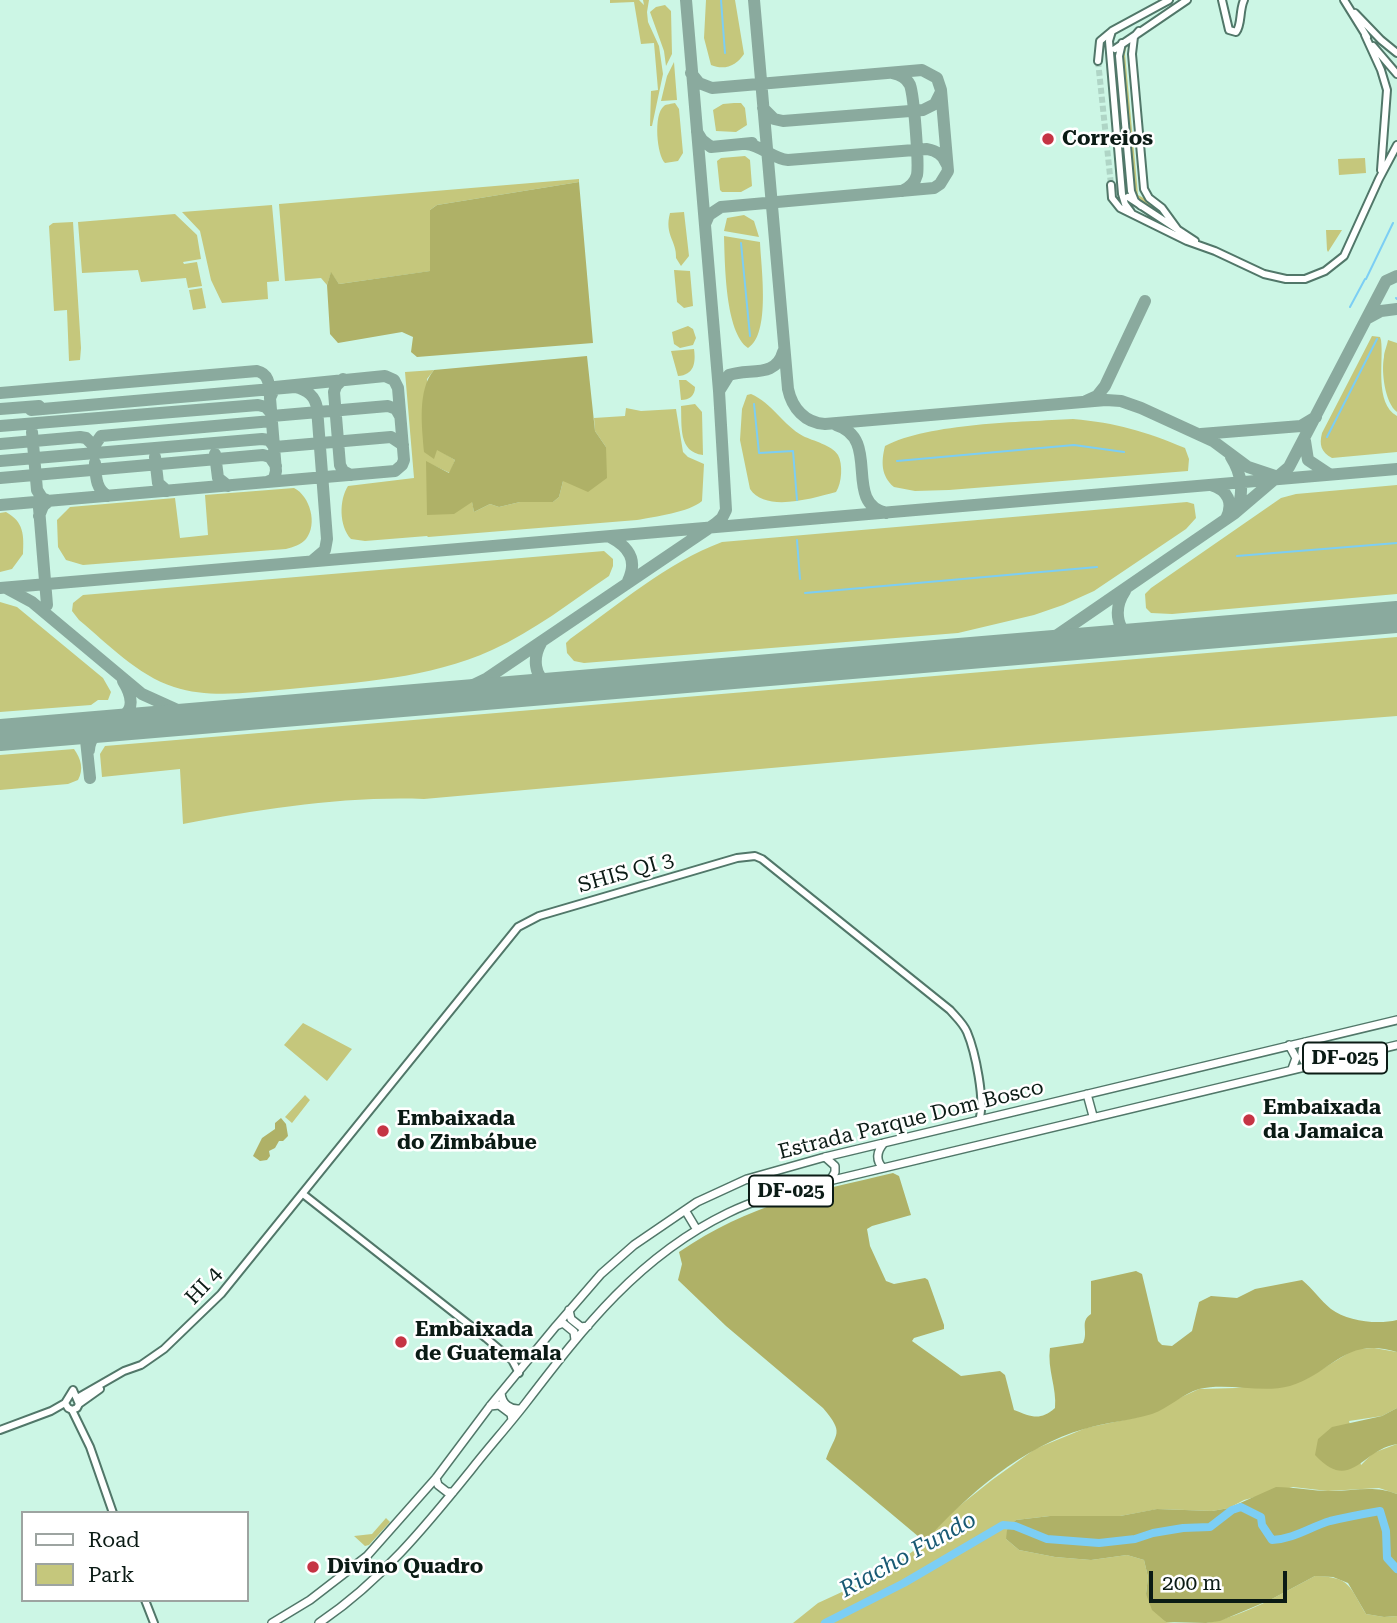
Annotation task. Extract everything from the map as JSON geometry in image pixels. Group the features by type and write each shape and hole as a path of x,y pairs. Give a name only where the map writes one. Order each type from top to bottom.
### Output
{"main road":[{"name":"Estrada Parque Dom Bosco","path":"272,1623 321,1592 367,1556 436,1478 490,1406 601,1274 634,1245 685,1210 747,1179 825,1157 1397,1020"},
{"path":"1305,1041 1302,1056 1306,1064 1311,1065"},
{"path":"1289,1045 1296,1058 1292,1069"},
{"name":"Estrada Parque Dom Bosco","path":"318,1623 374,1580 417,1538 617,1291 647,1265 697,1230 757,1200 1093,1116 1397,1045"},
{"path":"1087,1094 1093,1116"},
{"path":"883,1168 877,1157 885,1143"},
{"path":"841,1153 837,1166 839,1172 846,1177"},
{"path":"825,1157 835,1166 835,1172 829,1181"},
{"path":"747,1179 756,1181 761,1195 757,1200"},
{"path":"685,1210 697,1230"},
{"path":"569,1310 571,1319 581,1327 588,1326"},
{"path":"555,1326 563,1324 572,1330 575,1340"},
{"path":"501,1393 503,1402 512,1409 520,1409"},
{"path":"490,1406 499,1405 510,1414 512,1420"},
{"path":"436,1478 438,1485 447,1492 453,1492"},
{"path":"429,1486 445,1496 446,1501"}],"street":[{"path":"1098,61 1100,41 1112,31 1169,0"},
{"path":"1115,49 1187,0"},
{"path":"1222,0 1229,30 1236,32 1240,27 1239,12 1244,0"},
{"path":"1346,2 1365,35 1387,90 1383,158 1379,179"},
{"path":"1346,2 1381,40 1397,52"},
{"path":"1112,31 1109,47 1122,194 1127,208 1135,215"},
{"path":"1139,31 1133,42 1132,54 1144,190 1178,230"},
{"path":"1365,35 1397,74"},
{"path":"1122,43 1119,56 1131,191 1135,201 1141,206"},
{"path":"1128,197 1209,248 1279,279 1296,280 1315,276 1345,256 1397,145"},
{"path":"1111,185 1114,202 1119,208 1194,244 1209,248"},
{"name":"SHIS QI 3","path":"294,1205 518,927 539,916 747,856 755,856 767,863 950,1010 961,1022 967,1033 983,1101 979,1120"},
{"name":"SHIS QI 3","path":"983,1101 996,1116"},
{"path":"303,1194 512,1360 519,1373"},
{"name":"HI 4","path":"0,1430 73,1405 124,1371 141,1365 164,1349 222,1294 294,1205"},
{"path":"512,1360 527,1364"},
{"path":"73,1405 112,1511"},
{"path":"146,1602 154,1623"}],"green space":[{"path":"610,0 639,0 644,5 643,0 649,0 648,22 659,46 663,74 652,126 651,91 658,90 654,43 641,44 634,2 610,3"},
{"path":"706,0 735,0 744,54 730,66 711,65 704,38"},
{"path":"665,5 671,11 672,54 666,66 664,51 650,12"},
{"path":"1128,40 1125,54 1138,195 1158,206 1163,214 1140,200 1134,193 1122,50"},
{"path":"674,62 677,100 661,101 667,76"},
{"path":"675,103 679,109 683,153 678,161 665,163 658,144 658,117 664,106"},
{"path":"741,103 745,108 747,125 736,132 716,131 713,110 723,104"},
{"path":"745,156 750,160 752,186 741,192 722,192 717,161 721,158"},
{"path":"1365,158 1366,173 1339,175 1338,159"},
{"path":"579,179 579,182 437,205 430,210 431,271 339,284 331,273 327,285 321,278 285,281 279,204"},
{"path":"579,182 593,343 417,357 411,352 413,337 402,332 338,343 330,334 327,285 331,272 339,284 430,271 430,210 437,205"},
{"path":"272,205 279,281 267,282 268,299 222,303 211,280 200,231 182,212"},
{"path":"684,212 689,256 681,266 676,258 669,221 670,213"},
{"path":"175,214 197,235 201,259 183,262 197,262 202,286 188,288 186,278 141,282 138,270 82,273 78,222"},
{"path":"744,215 754,221 759,237 724,231 727,218"},
{"path":"73,222 81,348 80,360 69,361 67,310 54,311 49,226 53,223"},
{"path":"1326,230 1342,230 1328,252 1327,250"},
{"path":"724,236 760,242 762,315 760,329 748,348 740,340 731,313"},
{"path":"674,270 690,271 693,306 684,308 677,302"},
{"path":"202,288 206,308 193,310 189,290"},
{"path":"688,326 693,329 696,338 693,345 680,348 674,344 672,332"},
{"path":"1372,336 1380,337 1381,340 1383,392 1385,402 1397,416 1397,452 1332,458 1322,448 1322,433"},
{"path":"1388,340 1397,343 1397,412 1389,402 1384,379 1383,363"},
{"path":"694,349 695,359 691,371 678,376 671,351"},
{"path":"587,356 595,431 606,447 607,478 588,492 563,481 559,497 553,502 520,502 499,507 490,504 474,512 472,502 454,514 427,515 426,461 449,473 455,460 437,450 434,459 424,452 423,398 434,370"},
{"path":"434,370 427,379 437,449 455,460 450,473 426,462 472,501 474,512 490,504 499,507 520,502 553,502 559,497 563,481 606,447 595,431 594,418 625,416 626,408 641,411 676,409 683,452 704,464 702,501 681,511 637,520 428,537 365,541 351,539 342,520 343,498 348,486 414,478 405,372"},
{"path":"679,380 686,380 695,387 689,398 681,400"},
{"path":"751,394 803,436 827,446 838,455 841,468 840,484 836,492 803,500 778,502 757,496 750,489 740,440 742,409 747,395"},
{"path":"695,404 702,412 703,455 689,449 683,437 681,406"},
{"path":"1073,419 1130,429 1185,448 1189,459 1188,471 915,491 894,487 884,473 885,446 904,438 976,425"},
{"path":"1397,485 1397,594 1172,614 1151,613 1146,608 1145,594 1151,588 1281,498 1296,494"},
{"path":"294,488 308,504 311,526 304,541 286,549 83,565 66,560 58,547 57,520 70,507 175,498 180,538 208,535 205,495"},
{"path":"1187,502 1194,504 1196,518 1186,529 1094,591 1034,615 958,633 584,663 574,661 567,653 566,643 570,639 624,599 681,561 722,542"},
{"path":"6,512 20,525 23,554 12,569 0,572 0,513"},
{"path":"604,551 613,559 609,576 523,634 468,660 418,673 367,681 231,694 188,691 160,682 135,667 72,611 73,603 83,595"},
{"path":"0,602 17,607 103,678 111,692 108,700 98,700 91,705 0,712"},
{"path":"1397,637 1397,716 1040,744 424,799 333,802 183,824 180,769 102,777 100,754 105,746"},
{"path":"74,749 81,764 78,780 68,784 0,790 0,755"},
{"path":"303,1023 352,1049 327,1081 284,1045"},
{"path":"305,1095 310,1100 292,1123 285,1117"},
{"path":"281,1118 286,1124 288,1136 269,1151 267,1160 260,1161 253,1156 262,1138 275,1129 275,1123"},
{"path":"893,1173 899,1176 911,1215 867,1229 870,1246 886,1281 894,1284 925,1278 928,1280 944,1325 944,1329 914,1338 912,1341 961,1376 1000,1371 1005,1375 1014,1410 1040,1416 1055,1408 1050,1348 1083,1343 1086,1320 1091,1314 1091,1281 1136,1271 1142,1274 1158,1341 1162,1345 1172,1346 1192,1331 1199,1302 1211,1296 1237,1298 1255,1289 1302,1280 1331,1309 1345,1316 1372,1322 1397,1320 1397,1352 1379,1348 1351,1352 1290,1386 1199,1389 1152,1414 1092,1427 1062,1437 1040,1447 997,1474 941,1524 925,1542 826,1459 835,1438 836,1428 823,1408 726,1326 678,1280 682,1264 679,1252 731,1222 808,1194"},
{"path":"1374,1348 1397,1352 1397,1408 1382,1416 1349,1421 1361,1465 1373,1453 1397,1444 1397,1494 1379,1488 1328,1491 1293,1487 1212,1511 1158,1509 1120,1516 1050,1516 1016,1520 1006,1539 1019,1550 1091,1560 1127,1555 1144,1560 1148,1577 1146,1594 1166,1622 1174,1623 793,1623 818,1603 881,1574 896,1564 925,1542 948,1515 1035,1449 1086,1428 1138,1417 1199,1389 1236,1388 1306,1379 1355,1349"},
{"path":"1397,1408 1397,1444 1374,1453 1348,1470 1327,1466 1315,1455 1318,1439 1332,1427 1382,1416"},
{"path":"1276,1487 1331,1491 1372,1489 1397,1494 1397,1616 1366,1614 1348,1583 1333,1577 1315,1576 1270,1600 1220,1621 1166,1622 1152,1610 1146,1594 1148,1577 1144,1560 1127,1555 1091,1560 1055,1557 1019,1550 1006,1539 1007,1530 1016,1520 1050,1516 1120,1516 1157,1509 1212,1511 1229,1508"},
{"path":"386,1518 390,1522 369,1545 365,1546 354,1536 372,1534"},
{"path":"1315,1576 1342,1581 1352,1590 1366,1614 1397,1616 1397,1623 1206,1623 1249,1610"}],"waterway":[{"path":"721,0 725,53"},
{"path":"1366,279 1393,223"},
{"path":"741,243 750,336"},
{"path":"1350,307 1365,279"},
{"path":"1327,437 1377,339"},
{"path":"754,404 759,453 793,451 797,500"},
{"path":"897,461 1074,445 1124,452"},
{"path":"797,540 800,579"},
{"path":"1237,556 1397,543"},
{"path":"805,593 1097,567"},
{"name":"Riacho Fundo","path":"825,1623 904,1583 1003,1525 1015,1526 1047,1539 1099,1543 1135,1539 1183,1528 1210,1527 1232,1510 1241,1507 1261,1517 1262,1525 1272,1540 1295,1535 1330,1521 1380,1511 1386,1531 1387,1558 1397,1569"}],"taxiway":[{"path":"431,699 459,692 486,679 715,524 726,510 719,391 686,0"},
{"path":"754,0 788,389 800,413 811,421 825,424 1106,400 1121,401 1213,441 1248,467 1275,476"},
{"path":"691,73 699,83 712,88 922,70 937,78 941,90 948,171 934,188 721,207 709,215 705,224"},
{"path":"892,73 903,77 910,85 916,130 917,175 911,185 902,191"},
{"path":"763,108 774,119 783,121 923,110 935,104 941,92"},
{"path":"697,132 711,147 752,143"},
{"path":"746,144 788,160 927,149 939,153 946,163"},
{"path":"1040,647 1235,513 1289,467 1386,281 1397,276"},
{"path":"1086,401 1097,396 1105,386 1145,301"},
{"path":"1368,318 1381,311 1397,309"},
{"path":"719,391 729,375 768,369 774,366 783,352"},
{"path":"0,393 257,371 267,378 270,397"},
{"path":"0,505 395,471 404,460 398,388 394,380 385,376 275,387 270,398 276,471 274,479 267,482"},
{"path":"343,379 334,392 340,465 343,471 351,475"},
{"path":"31,410 295,387 304,390 313,397 317,408 327,539 325,550 312,561"},
{"path":"0,426 258,405 266,407 272,414"},
{"path":"0,409 39,406"},
{"path":"272,416 388,406 396,409 400,416"},
{"path":"1201,434 1301,426 1316,417"},
{"path":"0,444 80,437 86,438 94,446 101,436 272,421"},
{"path":"836,425 850,432 857,443 866,497 873,507 886,513"},
{"path":"32,432 37,490 42,498 49,501 43,506 39,516"},
{"path":"275,447 391,437 403,445"},
{"path":"0,461 262,439 269,440 275,448"},
{"path":"1305,441 1308,460 1329,474"},
{"path":"215,454 218,478 228,486"},
{"path":"0,478 263,455 270,457 276,466"},
{"path":"155,457 158,483 167,491"},
{"path":"1231,457 1238,470 1241,485 1235,513"},
{"path":"95,463 98,486 108,496"},
{"path":"0,588 1397,469"},
{"path":"1211,485 1222,490 1228,498 1226,519"},
{"path":"39,508 47,605"},
{"path":"610,537 630,555 632,567 628,581"},
{"path":"6,588 32,602 142,694 184,713 226,717"},
{"path":"1125,591 1118,613 1121,627 1125,633 1140,640"},
{"path":"541,643 536,660 540,677 553,686 574,687"},
{"path":"89,750 92,739 125,715 130,707 130,696 123,681"},
{"path":"66,730 77,733 86,740 90,778"}],"runway":[{"path":"0,735 1397,617"}],"tunnel":[{"path":"1115,49 1128,197"},
{"path":"1098,61 1111,185"}],"place":[{"name":"Correios","path":"1048,139"},
{"name":"Embaixada da Jamaica","path":"1249,1120"},
{"name":"Embaixada do Zimbábue","path":"383,1131"},
{"name":"Embaixada de Guatemala","path":"401,1342"},
{"name":"Divino Quadro","path":"313,1567"}]}
